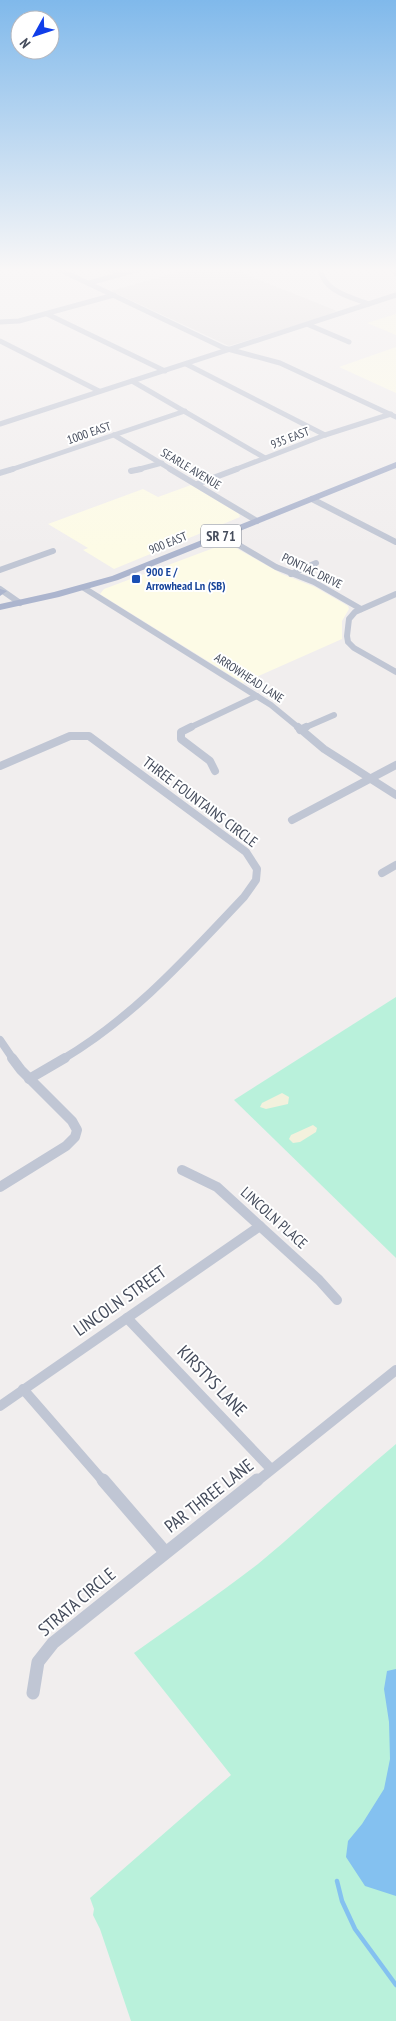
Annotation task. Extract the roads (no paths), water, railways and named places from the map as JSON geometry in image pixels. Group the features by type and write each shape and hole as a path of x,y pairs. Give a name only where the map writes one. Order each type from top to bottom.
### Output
{"main road":[{"name":"900 EAST","path":"0,607 84,588 396,465"}],"street":[{"path":"40,361 99,391"},
{"path":"145,361 165,371"},
{"path":"0,424 194,361"},
{"path":"274,361 393,415"},
{"path":"186,364 325,435"},
{"path":"132,381 265,458"},
{"name":"1000 EAST","path":"0,473 185,410"},
{"name":"935 EAST","path":"197,484 325,435 393,415"},
{"name":"SEARLE AVENUE","path":"114,435 257,521"},
{"path":"131,471 162,464"},
{"path":"312,499 396,542"},
{"name":"PONTIAC DRIVE","path":"222,535 291,574 318,584 361,609"},
{"path":"0,570 53,552"},
{"path":"291,574 316,563"},
{"name":"ARROWHEAD LANE","path":"84,588 272,705 324,749 396,795"},
{"path":"1,591 20,603"},
{"path":"396,594 361,609 349,619 348,642 396,672"},
{"path":"215,771 210,761 181,739 181,732 257,696"},
{"path":"300,730 334,715"},
{"name":"THREE FOUNTAINS CIRCLE","path":"0,766 70,736 89,736 246,852 256,864 258,872 256,883 244,897 154,991 94,1041 29,1080"},
{"path":"292,820 396,765"},
{"path":"382,873 396,865"},
{"path":"0,1040 9,1056 29,1080 76,1127 76,1134 66,1146 0,1187"},
{"name":"LINCOLN PLACE","path":"182,1170 202,1178 217,1187 319,1280 338,1300"},
{"name":"LINCOLN STREET","path":"0,1406 260,1226"},
{"name":"KIRSTYS LANE","path":"127,1318 272,1469"},
{"name":"PAR THREE LANE","path":"23,1390 165,1552 396,1370"},
{"name":"STRATA CIRCLE","path":"33,1693 36,1671 46,1649 165,1552"}],"water":[{"path":"396,1669 396,1896 365,1886 346,1857 348,1841 362,1824 384,1789 390,1759 389,1722 384,1689 387,1671"}],"waterway":[{"path":"337,1881 342,1901 355,1929 396,1985"}],"place":[{"name":"900 E / Arrowhead Ln (SB)","path":"136,579"}]}
